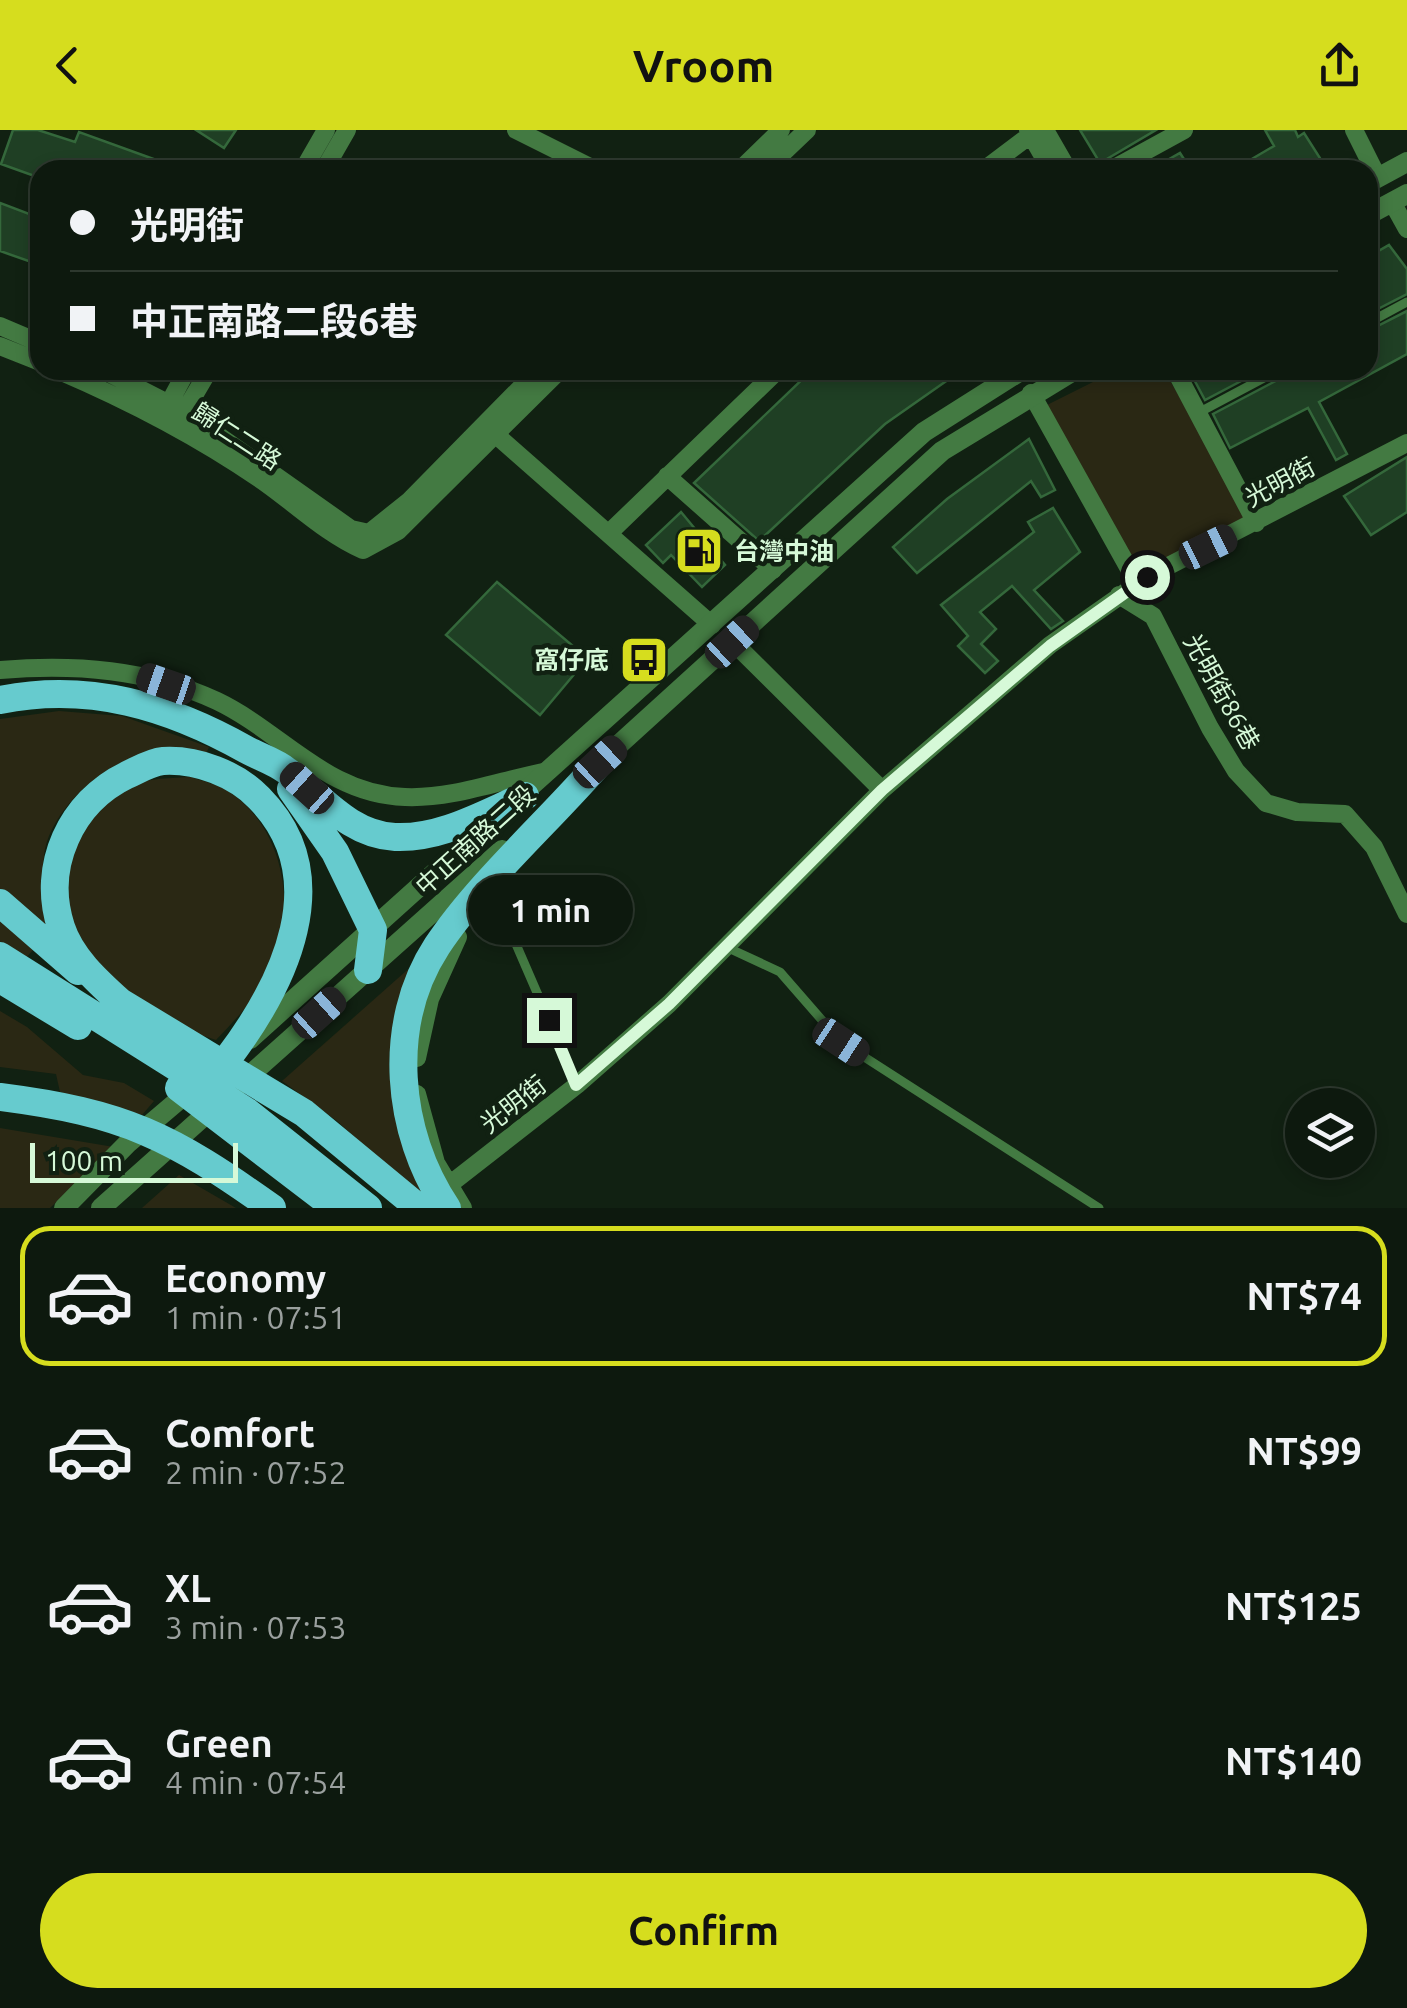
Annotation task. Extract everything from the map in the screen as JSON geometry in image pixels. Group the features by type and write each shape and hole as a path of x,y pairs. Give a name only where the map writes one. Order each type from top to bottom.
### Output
{"highway":[{"path":"0,700 77,691 122,699 200,723 285,768 357,827 390,837 425,836 524,796"},
{"path":"252,753 294,792 335,852 373,930 368,970"},
{"path":"128,1009 94,977 61,928 56,866 71,822 93,796 160,761 227,774 250,788 288,834 299,908 273,991 228,1058"},
{"path":"448,1196 417,1156 406,1107 404,1052 413,1003 436,948 600,762"},
{"path":"0,903 128,1009 304,1113 420,1208"},
{"path":"0,956 39,991 179,1088 336,1208"},
{"path":"0,979 39,991 246,1111 368,1208"},
{"path":"0,1097 63,1105 134,1124 172,1141 272,1208"}],"street":[{"path":"308,160 326,130"},
{"path":"330,160 346,130"},
{"path":"516,130 576,160"},
{"path":"750,160 782,130"},
{"path":"776,160 807,130"},
{"path":"1129,160 1184,130"},
{"path":"1354,130 1365,160"},
{"path":"997,160 1035,131"},
{"path":"1035,131 1047,160"},
{"path":"1035,131 1060,160"},
{"path":"1378,178 1407,162"},
{"path":"1400,198 1407,229"},
{"path":"0,326 30,338"},
{"path":"0,346 30,358"},
{"name":"歸仁二路","path":"84,380 173,414 343,541 363,550 381,544 490,429"},
{"name":"歸仁二路","path":"119,380 351,529 369,533 490,429"},
{"path":"173,414 184,380"},
{"path":"173,414 201,380"},
{"path":"490,429 530,380"},
{"path":"490,429 548,380"},
{"path":"608,533 768,380"},
{"name":"中正南路二段","path":"64,1208 127,1144 524,796 924,432 1006,380"},
{"name":"中正南路二段","path":"101,1208 942,450 1056,380"},
{"path":"1180,380 1256,522"},
{"path":"1031,393 1137,583"},
{"path":"490,429 712,625"},
{"name":"光明街","path":"448,1196 669,1004 882,790 1050,646 1137,583 1407,443"},
{"path":"667,476 773,570"},
{"name":"光明街86巷","path":"1119,595 1153,616 1210,728 1256,792 1266,803 1297,812 1345,814 1374,847 1407,914"},
{"path":"732,642 882,790"},
{"path":"0,670 78,666 141,674 218,702 297,757 348,785 404,797 461,792 553,770"},
{"path":"463,1208 448,1196 417,1095 418,1041 452,944 500,879"}],"lane":[{"path":"1378,318 1407,302"},
{"path":"1198,413 1261,380"},
{"path":"500,879 576,1085"},
{"path":"724,946 780,972 841,1042 1099,1208"}],"shaded area":[{"path":"1097,380 1170,380 1247,514 1239,532 1147,577 1131,572 1047,405"},
{"path":"59,711 122,716 209,747 205,756 150,754 127,760 96,778 69,804 58,818 45,849 45,888 54,926 25,959 0,944 0,719"},
{"path":"191,777 228,791 247,806 273,846 284,894 280,943 272,966 255,996 216,1040 156,1014 104,974 77,940 68,919 65,897 71,852 94,812 131,785"},
{"path":"423,956 404,1149 426,1203 337,1121 282,1081"},
{"path":"0,1011 27,1027 83,1075 124,1083 154,1101 142,1115 60,1092 56,1074 0,1067"},
{"path":"0,1128 114,1147 50,1208 0,1208"},
{"path":"179,1175 236,1208 142,1208"}],"building":[{"path":"13,130 38,130 75,142 79,132 156,160 30,160 30,174 1,164"},
{"path":"196,130 236,130 224,148"},
{"path":"1080,130 1156,130 1105,160 1098,160"},
{"path":"1265,130 1295,130 1298,137 1304,133 1321,160 1250,160 1274,146"},
{"path":"0,203 30,214 30,262 0,251"},
{"path":"1389,245 1407,269 1407,294 1378,309 1378,251"},
{"path":"1407,311 1407,354 1378,370 1378,326"},
{"path":"802,380 948,380 885,424 759,541 694,483"},
{"path":"1194,380 1243,380 1205,400"},
{"path":"1277,380 1359,380 1319,402 1347,454 1336,460 1308,408 1230,448 1213,414"},
{"path":"1029,439 1055,490 1041,497 1031,481 917,573 893,547 947,499"},
{"path":"1407,457 1407,512 1371,535 1344,496"},
{"path":"1053,508 1080,552 1034,590 1063,621 1051,629 1012,586 980,612 996,629 981,644 998,661 985,673 958,646 968,636 941,605 1034,532 1028,522"},
{"path":"681,512 725,565 702,587 671,555 663,563 646,545"},
{"path":"497,582 573,646 567,652 582,665 540,715 446,635"}],"place":[{"name":"台灣中油","path":"699,551"},
{"name":"窩仔底","path":"644,660"}],"route":[{"path":"549,1020 576,1085 669,1004 882,790 1050,646 1147,577"}]}
